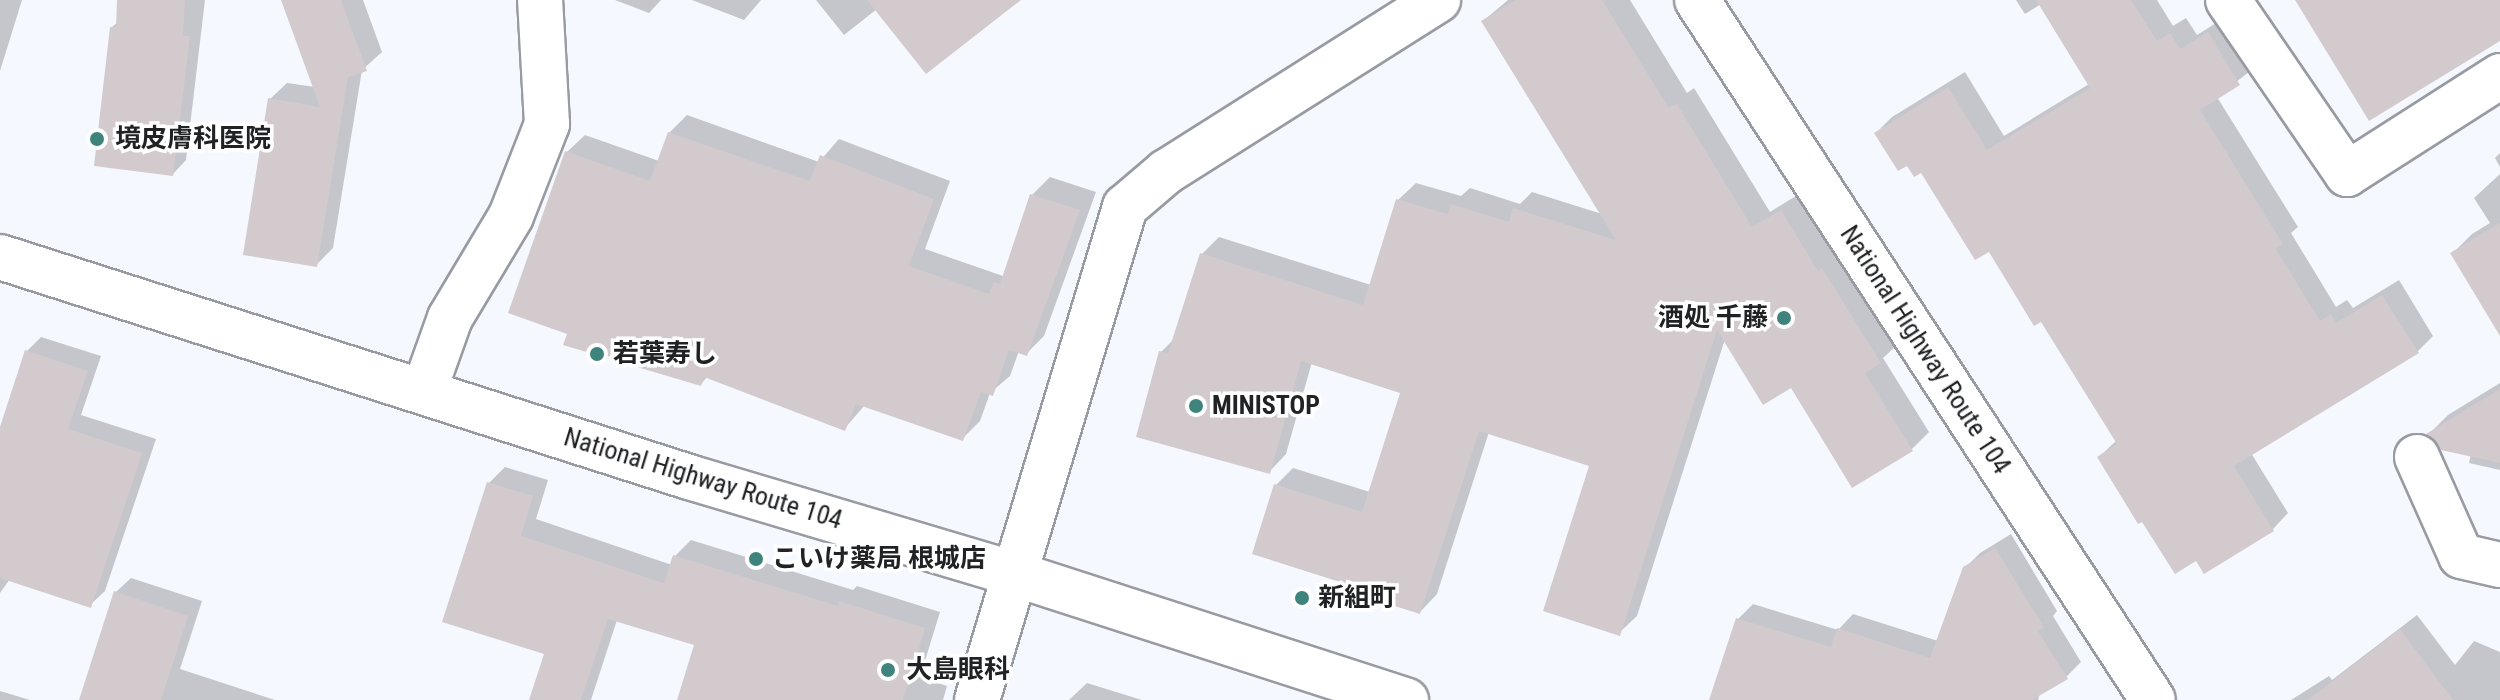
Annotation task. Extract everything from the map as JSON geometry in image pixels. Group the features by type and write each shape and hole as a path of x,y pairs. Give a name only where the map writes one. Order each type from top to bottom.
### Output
{"main road":[{"path":"424,391 450,318 511,216 547,124 540,0"},
{"path":"977,700 1125,207 1166,172 1438,0"},
{"name":"National Highway Route 104","path":"1697,0 2153,700"},
{"path":"2228,0 2347,174 2500,76"},
{"name":"National Highway Route 104","path":"0,257 689,477 1015,574 1406,700"},
{"path":"2417,457 2461,556 2500,565"}],"building":[{"path":"117,0 185,0 183,36 190,36 173,176 94,166 110,27 116,27"},
{"path":"281,0 341,0 367,71 348,77 317,267 243,255 268,98 320,107"},
{"path":"867,0 1021,0 926,74"},
{"path":"1516,0 1602,0 1669,108 1677,104 1752,227 1781,210 1818,271 1822,268 1881,363 1865,373 1913,451 1852,488 1791,388 1763,405 1717,330 1620,636 1543,611 1589,466 1479,431 1420,614 1338,588 1340,582 1252,554 1274,484 1362,512 1400,393 1301,361 1270,474 1136,437 1159,351 1168,353 1200,253 1363,305 1396,199 1448,214 1451,204 1509,222 1513,208 1616,240 1481,21"},
{"path":"2036,0 2131,0 2157,41 2170,33 2180,49 2208,32 2240,85 2200,110 2283,244 2276,249 2320,321 2331,314 2336,323 2382,295 2419,353 2234,466 2274,531 2204,574 2196,561 2175,574 2142,522 2138,524 2097,457 2117,444 2041,322 2034,326 1989,252 1975,260 1921,173 1914,177 1907,166 1898,171 1874,133 1948,87 1987,150 2090,88"},
{"path":"2295,0 2500,0 2500,41 2369,121"},
{"path":"668,132 810,181 820,155 934,199 909,266 989,294 994,282 1000,284 1030,194 1080,210 1027,356 1009,350 993,396 981,392 963,441 856,404 845,431 704,377 701,386 563,345 567,334 508,313 565,151 650,181"},
{"path":"2500,223 2500,336 2450,253"},
{"path":"25,350 88,371 68,429 142,453 91,608 0,578 0,427"},
{"path":"2500,389 2500,463 2441,450 2426,434"},
{"path":"487,482 533,496 521,536 664,583 673,555 838,606 839,601 925,628 903,700 677,700 694,645 608,619 581,700 529,700 544,654 442,622"},
{"path":"1995,548 2044,627 2038,631 2068,679 2032,700 1709,700 1736,618 1831,647 1837,628 1930,658 1963,567"},
{"path":"114,591 188,616 161,700 79,700"},
{"path":"2400,629 2453,700 2308,700"}],"place":[{"name":"境皮膚科医院","path":"97,139"},
{"name":"酒処 千藤","path":"1784,318"},
{"name":"若葉寿し","path":"597,354"},
{"name":"MINISTOP","path":"1196,406"},
{"name":"こいけ薬局 根城店","path":"756,559"},
{"name":"新組町","path":"1302,598"},
{"name":"大島眼科","path":"888,670"}]}
